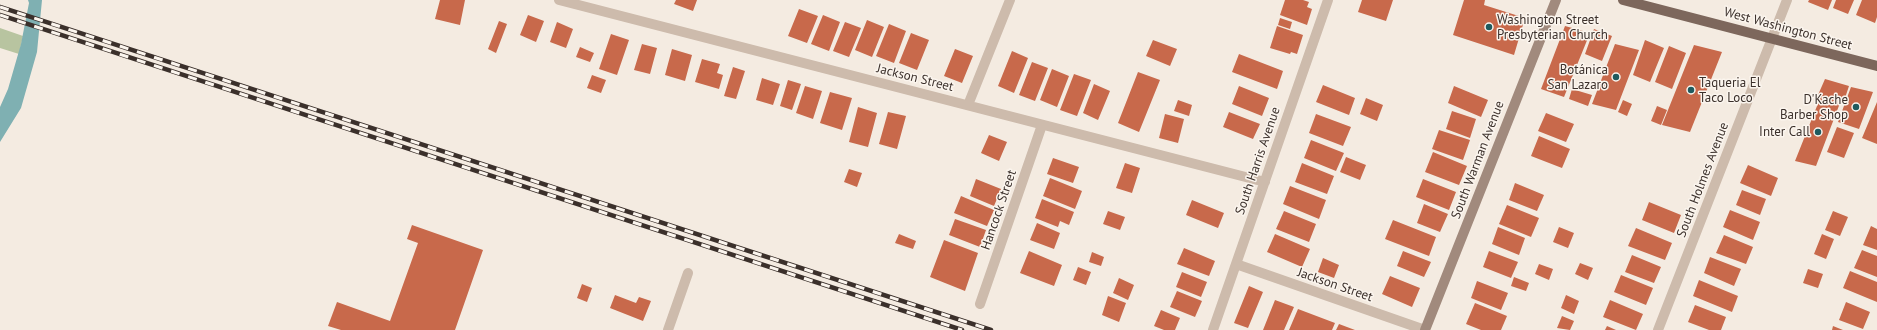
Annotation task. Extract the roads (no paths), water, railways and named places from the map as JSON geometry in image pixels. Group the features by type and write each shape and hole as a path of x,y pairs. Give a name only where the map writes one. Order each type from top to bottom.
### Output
{"main road":[{"name":"South Warman Avenue","path":"1425,330 1556,0"},
{"name":"West Washington Street","path":"1623,0 1877,66"}],"street":[{"name":"Jackson Street","path":"559,0 1265,182"},
{"path":"968,106 1010,0"},
{"name":"South Harris Avenue","path":"1213,330 1328,0"},
{"name":"South Holmes Avenue","path":"1658,330 1787,0"},
{"name":"Hancock Street","path":"980,304 1042,125"},
{"name":"Jackson Street","path":"1236,264 1425,330"},
{"path":"668,330 688,273"}],"water":[{"path":"28,0 42,0 37,52 21,108 0,142 0,107 8,89 21,44 29,3"}],"railway":[{"path":"0,7 991,330"},
{"path":"0,15 962,330"}],"place":[{"name":"Washington Street Presbyterian Church","path":"1489,27"},
{"name":"Botánica San Lazaro","path":"1616,77"},
{"name":"Taqueria El Taco Loco","path":"1691,90"},
{"name":"D'Kache Barber Shop","path":"1856,107"},
{"name":"Inter Call","path":"1818,132"}]}
